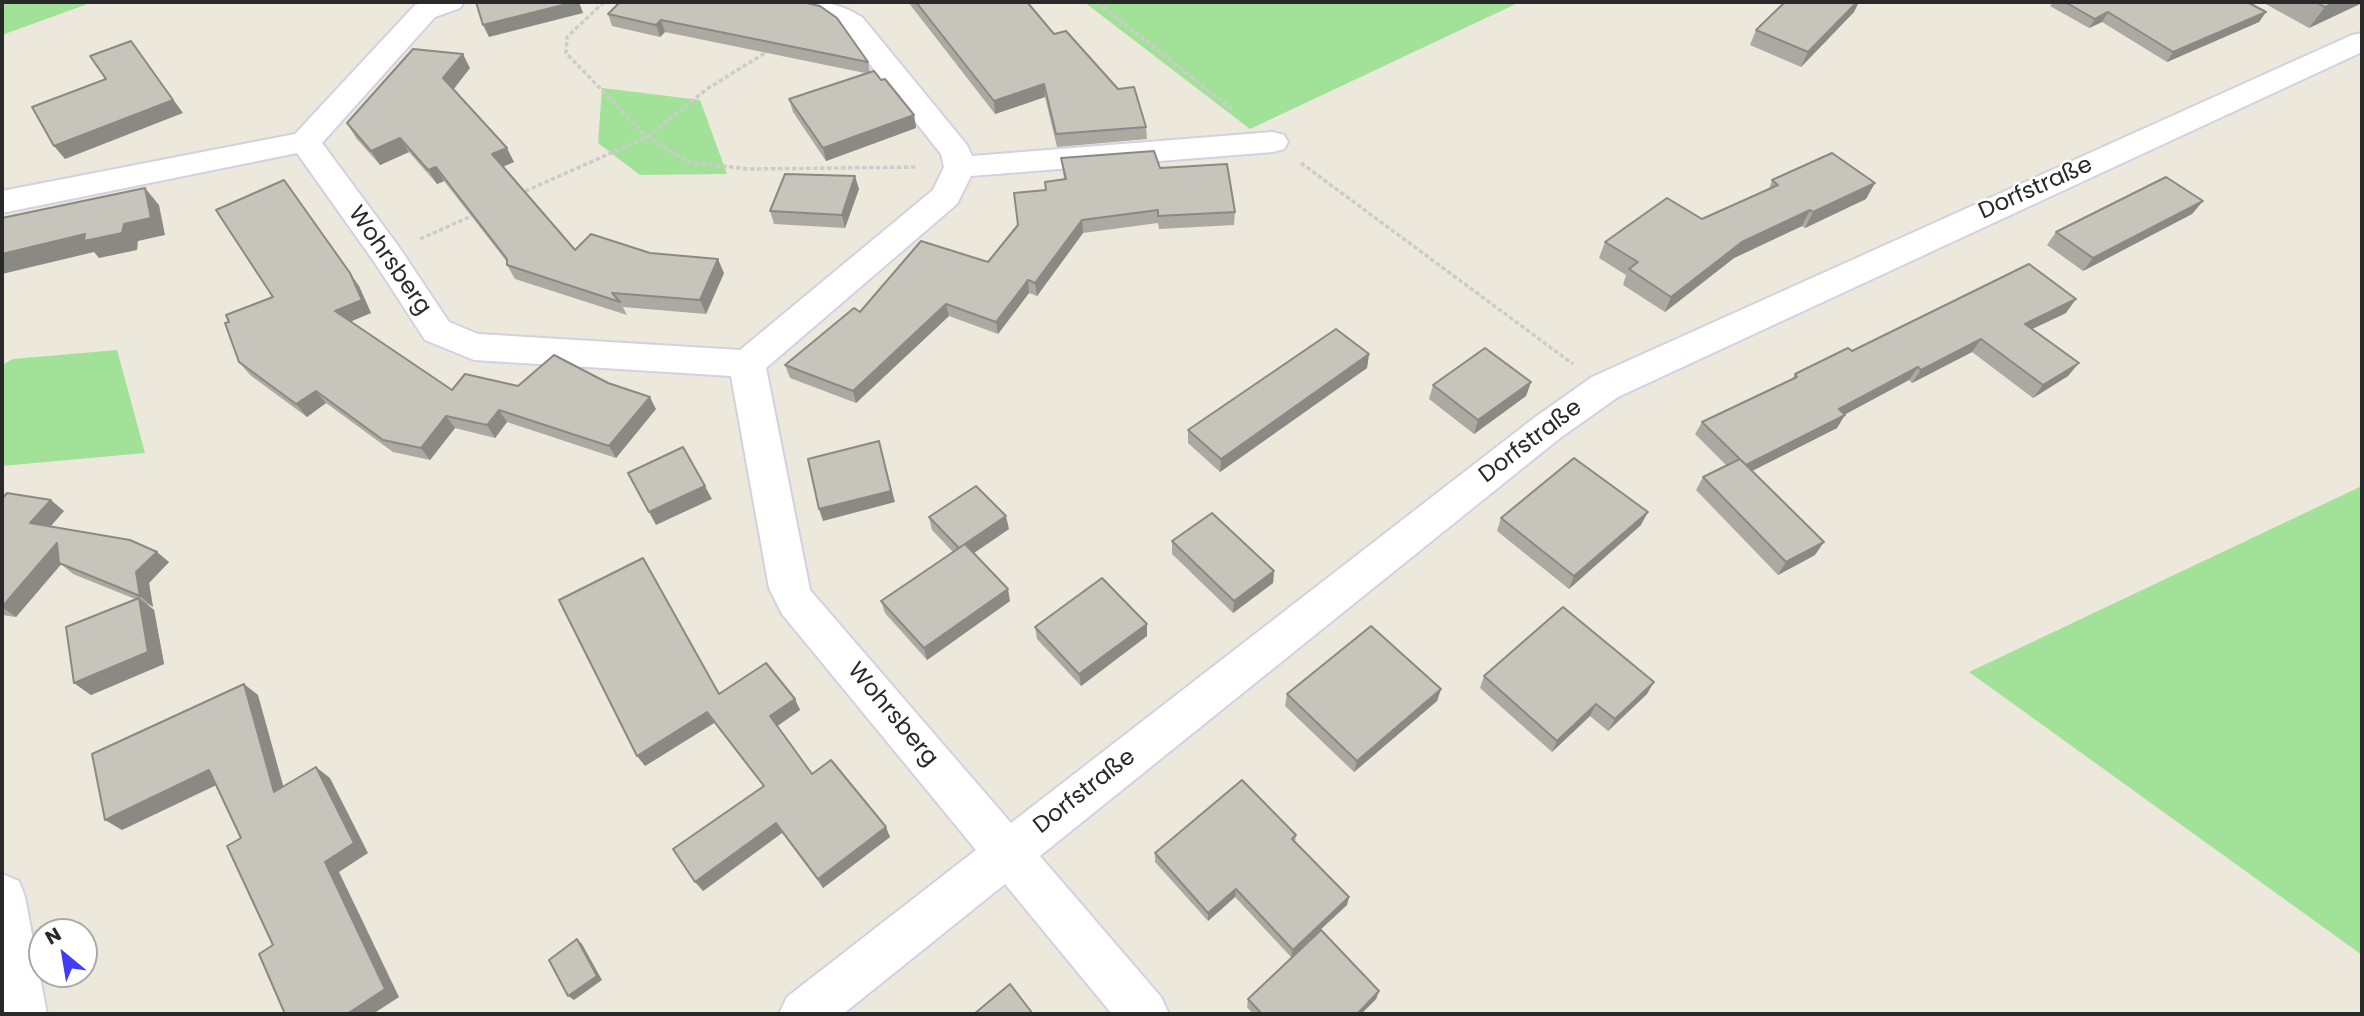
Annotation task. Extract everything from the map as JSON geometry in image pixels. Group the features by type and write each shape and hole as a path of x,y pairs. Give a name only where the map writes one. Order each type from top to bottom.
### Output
{"street":[{"path":"2,202 305,142 425,11 450,2"},
{"path":"747,364 946,195 960,167 956,152 852,23 817,6"},
{"name":"Dorfstraße","path":"804,1014 1546,428 1605,387 2362,41"},
{"name":"Wohrsberg","path":"305,142 387,255 437,331 474,347 747,364 784,573 796,602 1144,1014"},
{"path":"960,167 1273,142"},
{"path":"2,897 22,1014"}],"path":[{"path":"604,2 567,37 566,52 648,137 688,162 748,169 960,167"},
{"path":"1097,2 1273,142 1605,387"},
{"path":"507,199 648,137 817,6"},
{"path":"387,255 483,210"}],"green space":[{"path":"2,2 93,2 2,35"},
{"path":"1084,2 1520,2 1250,129"},
{"path":"602,88 700,100 727,174 640,175 598,143"},
{"path":"117,350 145,453 2,466 2,365 13,359"},
{"path":"2362,486 2362,955 1969,672"}],"building":[{"path":"476,2 575,2 483,25"},
{"path":"620,2 802,2 820,6 837,18 868,62 661,20 656,25 608,14"},
{"path":"916,2 1027,2 1054,34 1066,31 1118,89 1134,87 1146,127 1056,134 1044,84 994,101"},
{"path":"1785,2 1857,2 1808,52 1756,30"},
{"path":"2065,2 2247,2 2266,12 2173,52 2108,12 2095,19"},
{"path":"2315,2 2337,2 2325,7"},
{"path":"131,41 173,100 54,146 32,107 106,79 90,56"},
{"path":"413,49 463,54 443,78 507,148 492,154 575,250 591,234 650,253 718,259 700,300 612,293 620,302 507,265 507,259 436,167 428,170 400,138 371,151 347,123"},
{"path":"874,71 881,80 885,79 914,115 823,148 789,99"},
{"path":"1154,151 1160,168 1227,164 1235,212 1158,216 1158,210 1082,220 1035,283 1028,280 996,322 946,304 853,391 785,365 854,308 860,312 921,241 988,262 1018,225 1014,193 1046,190 1045,182 1066,179 1061,158"},
{"path":"1832,153 1875,183 1742,242 1671,297 1629,269 1638,262 1605,242 1667,198 1702,219 1778,185 1772,180"},
{"path":"785,174 855,176 842,215 770,211"},
{"path":"2166,177 2203,201 2093,258 2056,232"},
{"path":"284,180 350,273 362,300 335,311 452,390 465,374 518,386 554,355 608,383 650,397 609,446 499,410 487,425 446,416 421,448 383,440 316,391 296,404 239,362 225,323 229,322 226,315 273,297 216,210"},
{"path":"145,188 151,218 124,224 122,233 84,241 85,234 2,254 2,218"},
{"path":"2029,264 2076,299 2025,324 2079,363 2043,385 1981,339 1921,370 1918,367 1839,409 1845,415 1746,465 1702,422 1797,377 1795,374 1848,348 1852,351"},
{"path":"1336,329 1369,354 1221,459 1188,430"},
{"path":"1485,348 1531,382 1478,420 1433,385"},
{"path":"879,441 891,491 819,509 808,459"},
{"path":"683,447 705,486 649,512 628,473"},
{"path":"1574,458 1648,512 1574,576 1501,518"},
{"path":"1740,459 1824,542 1786,562 1703,477"},
{"path":"976,486 1006,516 959,548 929,517"},
{"path":"7,493 51,500 30,523 130,540 157,552 136,572 140,596 59,563 57,543 2,607 2,499"},
{"path":"1212,513 1274,571 1234,601 1172,541"},
{"path":"965,544 1008,589 924,648 881,601"},
{"path":"643,558 719,694 766,663 795,699 770,716 812,774 831,760 886,827 818,879 776,823 695,882 673,849 764,786 707,712 637,756 559,600"},
{"path":"1102,578 1147,624 1079,674 1035,627"},
{"path":"139,598 148,652 74,683 66,627"},
{"path":"1563,607 1654,682 1615,719 1596,704 1557,741 1484,676"},
{"path":"1371,626 1441,689 1357,761 1287,694"},
{"path":"244,684 274,792 316,767 354,843 325,862 385,989 347,1014 285,1014 259,954 273,945 227,846 241,838 209,770 105,820 92,754"},
{"path":"1242,780 1296,835 1292,839 1349,897 1293,950 1236,889 1208,913 1155,853"},
{"path":"1321,930 1379,991 1357,1014 1262,1014 1248,999"},
{"path":"577,939 597,976 568,996 549,960"},
{"path":"1010,984 1033,1014 974,1014"}]}
